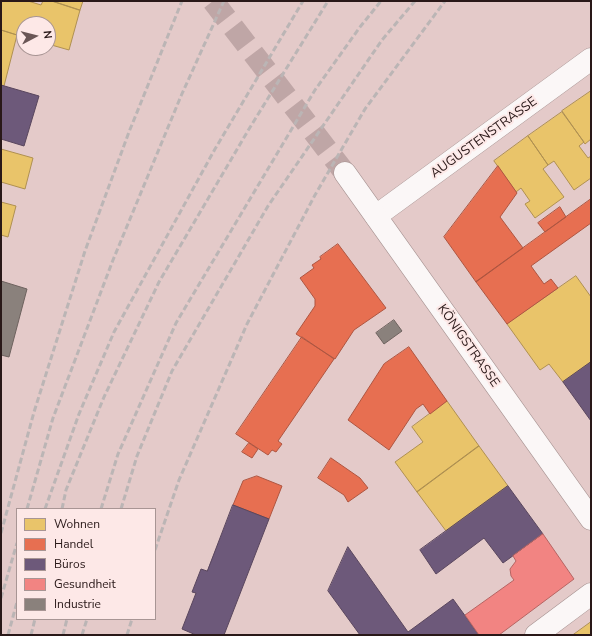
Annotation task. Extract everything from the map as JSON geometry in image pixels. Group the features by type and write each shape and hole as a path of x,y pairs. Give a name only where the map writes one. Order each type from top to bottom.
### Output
{"street":[{"name":"AUGUSTENSTRASSE","path":"376,216 591,59"},
{"name":"KÖNIGSTRASSE","path":"345,173 591,519"},
{"path":"536,635 591,594"}],"building: Wohnen":[{"path":"1,1 28,1 41,5 43,1 52,1 80,10 69,50 56,46 56,16 16,16 16,35 1,30"},
{"path":"52,1 83,1 80,10"},
{"path":"1,30 16,35 16,39 4,86 1,85"},
{"path":"591,91 591,139 585,144 562,111"},
{"path":"562,112 584,142 579,146 588,158 591,156 591,178 574,190 554,161 548,165 528,136"},
{"path":"528,136 548,165 543,169 564,197 535,218 525,204 530,201 521,188 516,192 494,161"},
{"path":"1,149 33,158 25,189 1,182"},
{"path":"1,202 16,206 8,237 1,235"},
{"path":"576,276 591,297 591,362 563,382 549,364 540,370 507,324"},
{"path":"447,401 479,446 417,492 395,462 423,442 412,427"},
{"path":"479,446 508,486 446,531 417,492"},
{"path":"591,622 591,635 573,635"}],"building: Handel":[{"path":"498,166 517,193 500,217 523,248 476,282 444,237"},
{"path":"591,199 591,223 531,266 544,284 551,279 558,288 507,324 476,282"},
{"path":"560,207 566,217 545,232 538,223"},
{"path":"338,244 386,308 354,330 335,359 296,334 315,306 315,299 300,278 314,268 312,265 321,259 320,257"},
{"path":"302,337 334,359 278,441 282,444 276,452 272,450 268,455 236,434"},
{"path":"409,347 447,401 430,414 423,404 416,409 389,450 348,420 384,364"},
{"path":"249,443 258,449 252,458 242,452"},
{"path":"331,458 360,478 368,488 348,502 344,495 318,478"},
{"path":"257,476 282,486 269,519 233,505 243,481"}],"building: Büros":[{"path":"1,85 39,96 24,146 1,139"},
{"path":"591,362 591,421 563,382"},
{"path":"508,486 543,534 503,563 484,538 436,574 420,550"},
{"path":"233,505 269,519 224,635 196,635 182,629 196,593 192,592 201,569 207,571"},
{"path":"348,547 408,632 453,599 479,635 360,635 328,591"}],"building: Gesundheit":[{"path":"543,534 574,579 499,635 479,635 465,615 514,580 511,576 510,569 516,561 513,556"}],"building: Industrie":[{"path":"1,281 27,289 9,357 1,355"},
{"path":"394,320 402,331 384,344 376,333"}],"tunnel":[{"path":"213,1 345,173"}],"railway":[{"path":"1,533 34,412 85,251 129,132 182,1"},
{"path":"27,508 53,418 113,260 181,96 224,1"},
{"path":"45,508 79,414 114,332 215,149 303,1"},
{"path":"62,508 66,490 104,397 159,282 249,129 328,1"},
{"path":"101,508 118,454 176,323 315,90 360,27 381,1"},
{"path":"121,508 137,456 172,371 268,206 382,40 415,1"},
{"path":"156,547 179,480 247,324 315,195 365,109 445,1"},
{"path":"1,598 16,546"},
{"path":"8,635 16,606"},
{"path":"31,635 35,620"},
{"path":"63,635 67,620"},
{"path":"82,635 87,620"},
{"path":"127,635 132,620"}]}
